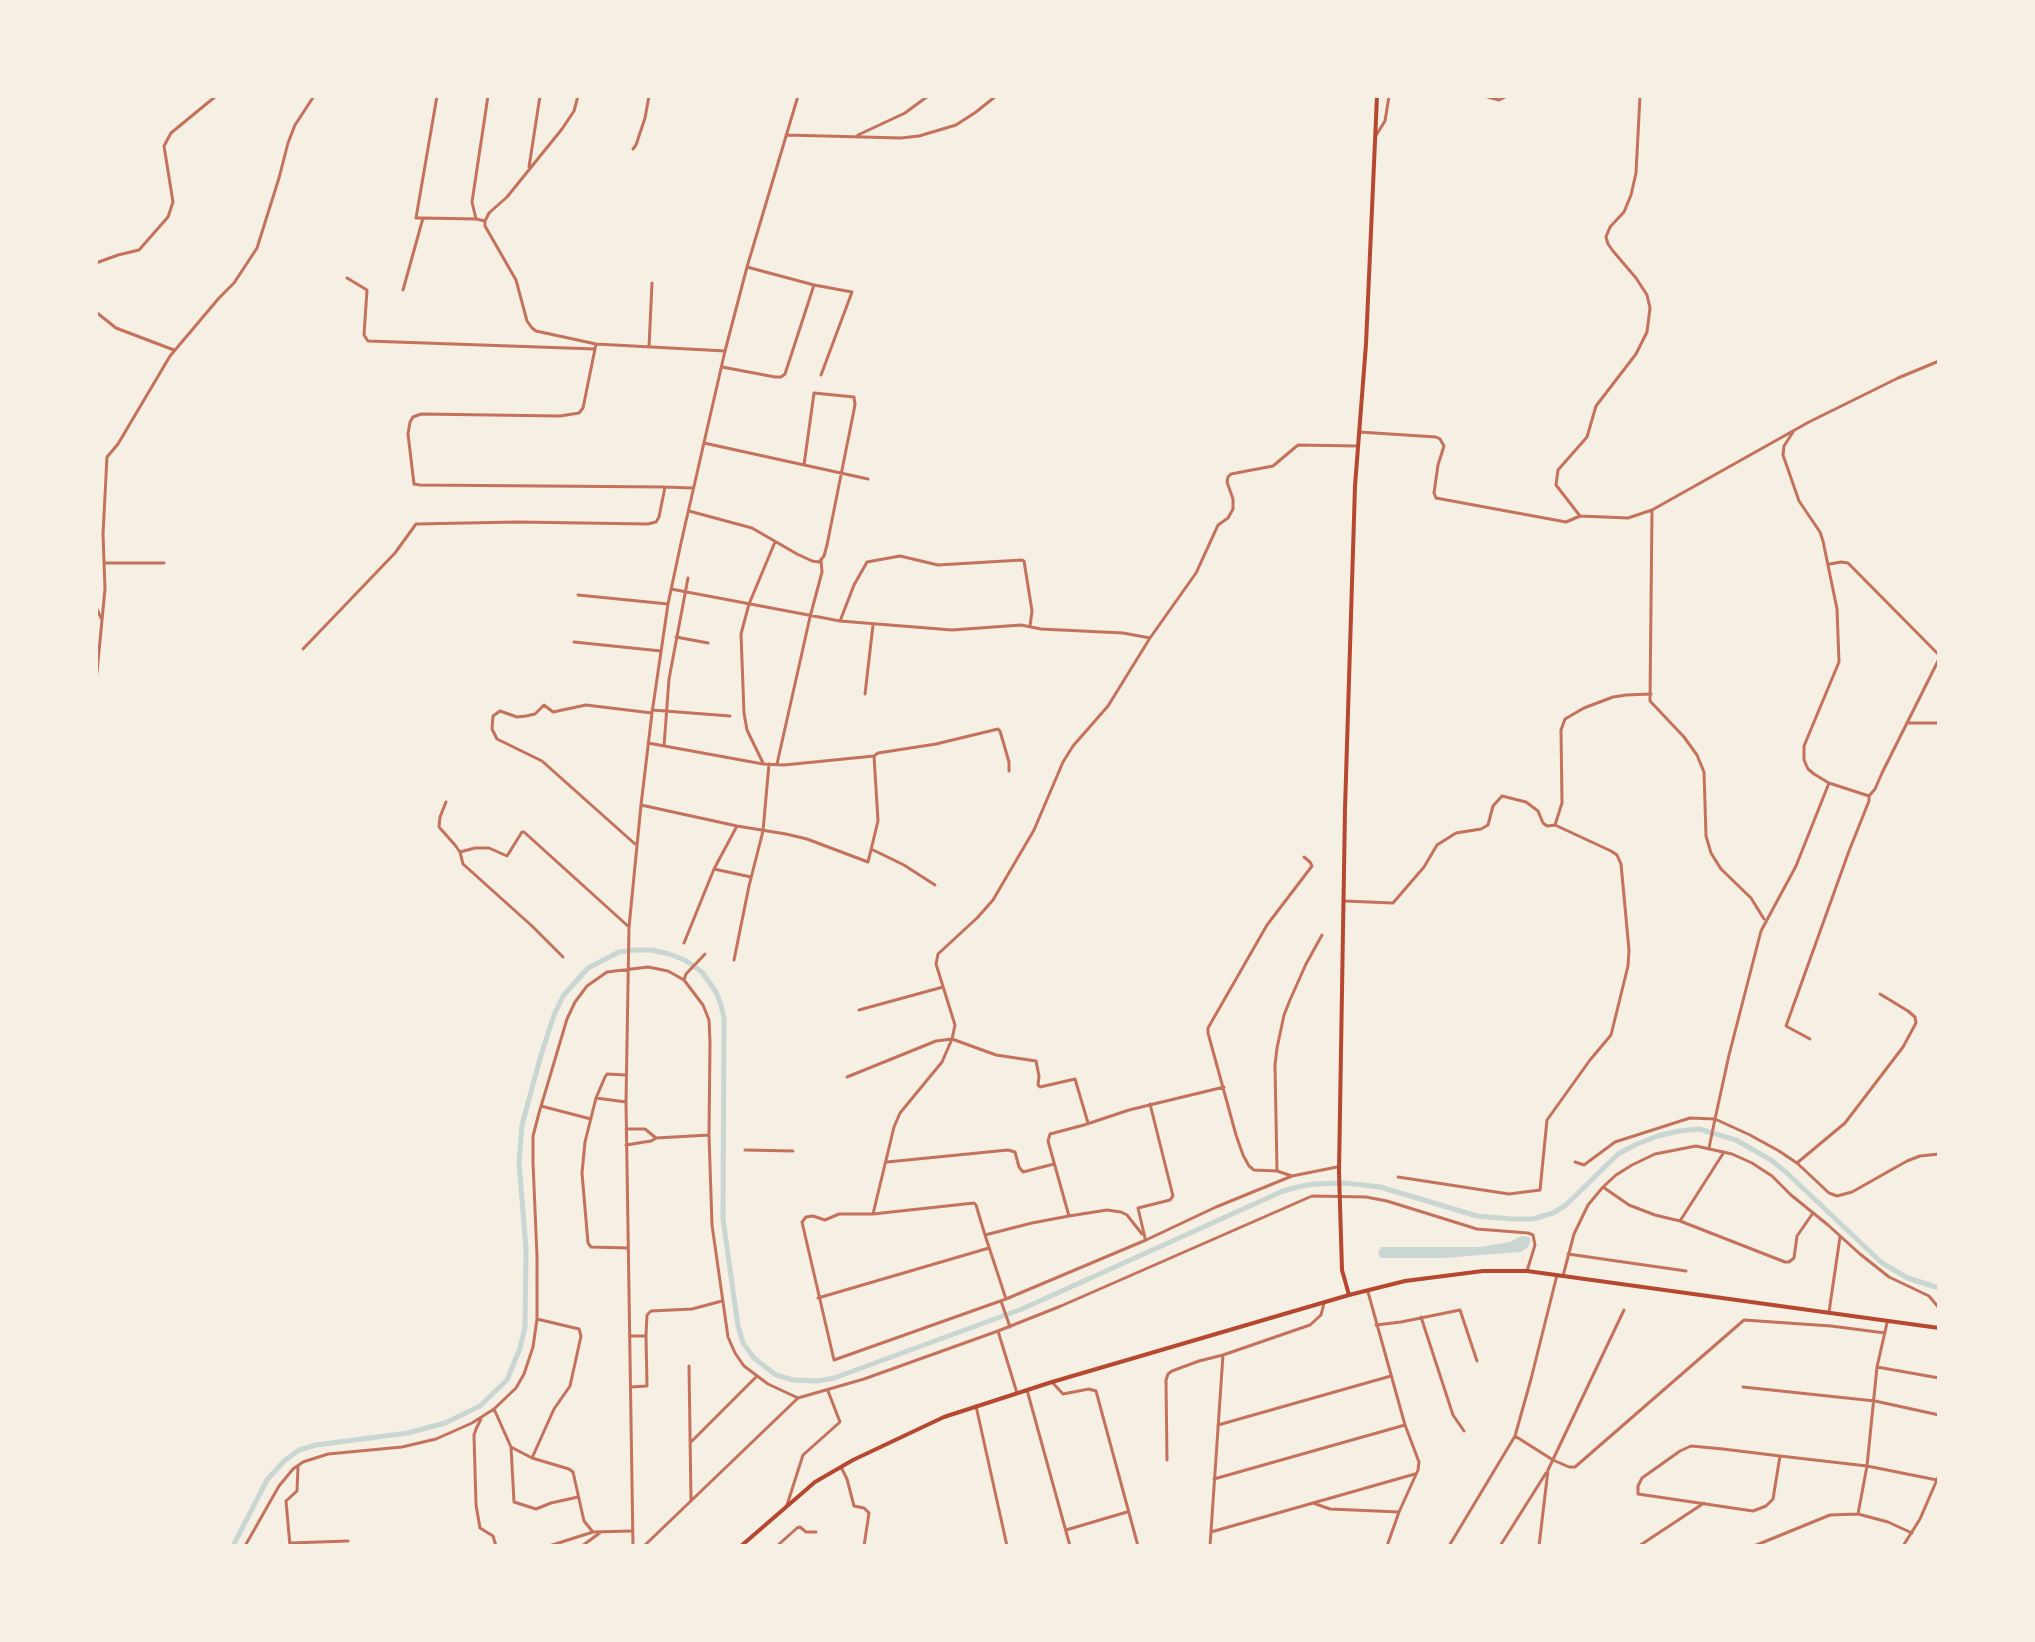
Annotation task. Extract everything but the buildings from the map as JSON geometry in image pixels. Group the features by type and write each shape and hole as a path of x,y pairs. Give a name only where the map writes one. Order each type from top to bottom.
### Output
{"main road":[{"path":"1349,1295 1342,1270 1339,1169 1344,901 1355,486 1366,334 1377,96"},
{"path":"741,1546 815,1482 944,1417 1052,1382 1405,1281 1505,1270 1527,1271 1939,1328"}],"street":[{"path":"96,263 139,250 168,217 173,202 164,146 171,133 216,96"},
{"path":"96,682 105,589 107,457 118,444 174,350 234,283 257,248 288,143 295,125 314,96"},
{"path":"437,96 416,218 485,221"},
{"path":"476,219 471,197 488,96"},
{"path":"528,170 540,96"},
{"path":"578,96 570,118 507,197 489,213 485,226 516,280 525,315 532,328 596,346"},
{"path":"633,149 645,118 649,96"},
{"path":"633,1546 626,1075 629,927 636,846 671,589 725,351 798,96"},
{"path":"854,136 905,113 928,96"},
{"path":"786,135 901,138 935,133 966,120 996,96"},
{"path":"1375,137 1385,121 1389,96"},
{"path":"1484,96 1499,100 1507,96"},
{"path":"1580,516 1556,485 1558,470 1587,437 1596,406 1636,354 1647,332 1650,308 1647,295 1608,244 1606,237 1625,208 1633,186 1640,96"},
{"path":"403,290 423,218"},
{"path":"747,267 852,292 821,375"},
{"path":"347,278 367,290 364,335 368,341 725,351"},
{"path":"649,347 652,283"},
{"path":"722,367 766,376 781,377 785,374 814,285"},
{"path":"96,312 116,328 174,350"},
{"path":"596,346 583,408 579,413 560,416 421,414 413,417 408,434 412,480 417,485 693,488"},
{"path":"1359,432 1436,437 1444,442 1438,465 1436,498 1566,522 1580,516 1628,518 1652,510 1793,431 1939,361"},
{"path":"777,764 822,572 821,560 827,545 855,405 854,397 814,393 804,465"},
{"path":"1793,431 1784,446 1783,455 1799,501 1820,532 1837,609 1839,662 1804,746 1804,760 1814,774 1829,783 1869,796"},
{"path":"704,443 868,479"},
{"path":"873,1214 900,1113 942,1062 952,1039 955,1025 936,964 938,954 993,900 1034,830 1063,762 1108,706 1150,638 1196,573 1218,525 1231,513 1233,504 1227,482 1231,474 1273,466 1298,445 1358,446"},
{"path":"303,649 395,553 416,524 648,524 656,522 659,517 665,487"},
{"path":"1652,510 1650,701 1694,749 1701,763 1706,836 1711,853 1721,869 1751,898 1765,920"},
{"path":"688,511 752,528 812,561 821,560"},
{"path":"734,960 766,806 766,764 747,730 744,713 741,634 749,604 775,542"},
{"path":"840,621 867,562 900,556 938,565 1024,561 1032,611 1030,626"},
{"path":"104,563 164,563"},
{"path":"1810,1039 1786,1026 1869,796 1939,657 1848,563 1828,565"},
{"path":"664,746 669,679 688,578"},
{"path":"671,589 810,617 873,625 952,630 999,625 1030,626 1150,638"},
{"path":"578,595 668,604"},
{"path":"96,607 102,622"},
{"path":"865,694 873,625"},
{"path":"676,637 708,643"},
{"path":"574,642 661,651"},
{"path":"1555,825 1562,803 1561,730 1565,719 1613,697 1651,694"},
{"path":"636,846 542,761 497,739 492,729 493,716 500,711 517,717 526,716 535,714 544,705 553,712 586,705 730,716"},
{"path":"1907,723 1939,723"},
{"path":"648,743 777,764 874,756 998,729 1009,771"},
{"path":"641,805 807,839 868,862 878,817 874,756"},
{"path":"1709,1146 1765,920 1796,866 1829,783"},
{"path":"1344,901 1393,903 1424,867 1437,845 1456,833 1488,825 1493,806 1502,796 1526,802 1538,811 1547,826 1555,825 1611,851 1621,864 1629,950 1611,1035 1547,1120 1540,1190 1509,1194 1398,1177"},
{"path":"446,802 439,827 460,852 463,864 563,957"},
{"path":"684,943 714,869 737,826"},
{"path":"460,852 489,848 507,856 524,832 629,927"},
{"path":"871,849 935,885"},
{"path":"1292,1176 1277,1171 1254,1170 1249,1166 1236,1135 1208,1028 1267,925 1312,866 1304,857"},
{"path":"714,869 751,877"},
{"path":"1277,1171 1277,1048 1287,1008 1322,935"},
{"path":"684,980 703,955"},
{"path":"245,1546 279,1486 298,1465 310,1458 419,1444 456,1431 483,1416 516,1388 533,1347 537,1319 533,1136 567,1019 587,986 607,972 660,968 684,980 703,1005 709,1020 712,1225 728,1337 744,1366 768,1384 798,1398"},
{"path":"859,1010 943,987"},
{"path":"1797,1163 1845,1123 1903,1047 1916,1023 1915,1017 1908,1011 1880,994"},
{"path":"847,1077 936,1041 952,1039 996,1055 1036,1061 1040,1087 1075,1079 1088,1123"},
{"path":"626,1075 607,1074 596,1098 582,1155 588,1243 591,1247 628,1248"},
{"path":"1069,1216 1048,1141 1050,1134 1150,1104 1224,1087"},
{"path":"596,1098 626,1102"},
{"path":"1146,1239 1138,1208 1170,1200 1173,1196 1150,1104"},
{"path":"541,1106 591,1119"},
{"path":"1575,1162 1584,1165 1615,1142 1690,1118 1714,1122 1750,1135 1797,1163 1829,1193 1837,1196 1852,1192 1907,1161 1939,1154"},
{"path":"626,1129 645,1129 656,1138"},
{"path":"626,1145 656,1138 709,1135"},
{"path":"1449,1546 1515,1436 1574,1234 1588,1205 1603,1187 1632,1165 1655,1154 1696,1146 1709,1146 1752,1163 1772,1176 1889,1277 1929,1296 1939,1308"},
{"path":"745,1150 793,1151"},
{"path":"887,1162 1008,1150 1015,1152 1020,1171 1023,1172 1054,1164"},
{"path":"1680,1221 1724,1152"},
{"path":"1010,1327 1004,1300 989,1248 974,1203 897,1213 839,1214 825,1220 813,1216 803,1219 802,1227 832,1359 836,1361 1004,1300 1292,1176 1339,1169"},
{"path":"1603,1187 1629,1205 1789,1262 1794,1258 1797,1236 1813,1213"},
{"path":"644,1546 798,1398 828,1391 1010,1327 1301,1199 1321,1195 1366,1197 1477,1229 1528,1233 1533,1235 1535,1245 1527,1271"},
{"path":"985,1235 1107,1210 1127,1215 1146,1239"},
{"path":"1829,1312 1840,1237"},
{"path":"818,1298 989,1248"},
{"path":"1568,1254 1686,1271"},
{"path":"1367,1291 1405,1425 1419,1462 1387,1546"},
{"path":"631,1387 647,1386 647,1315 651,1311 692,1309 722,1301"},
{"path":"1167,1460 1168,1374 1310,1325 1321,1315 1324,1303"},
{"path":"1376,1325 1460,1310 1477,1361"},
{"path":"1500,1546 1548,1470 1624,1310"},
{"path":"1421,1317 1453,1415 1464,1431"},
{"path":"532,1458 554,1409 570,1386 581,1336 579,1329 537,1319"},
{"path":"1515,1436 1553,1460 1575,1467 1744,1320 1885,1333"},
{"path":"1858,1514 1867,1466 1877,1367 1887,1321"},
{"path":"998,1331 1017,1393"},
{"path":"630,1336 646,1336"},
{"path":"1210,1546 1223,1355"},
{"path":"689,1366 691,1500"},
{"path":"1877,1367 1939,1378"},
{"path":"690,1443 757,1376"},
{"path":"1218,1425 1392,1376"},
{"path":"1052,1382 1063,1394 1089,1389 1096,1391 1138,1546"},
{"path":"1743,1387 1875,1401 1939,1415"},
{"path":"1027,1390 1070,1546"},
{"path":"787,1505 803,1455 840,1422 828,1391"},
{"path":"976,1406 1007,1546"},
{"path":"494,1409 511,1447 514,1502 536,1509 578,1497"},
{"path":"483,1416 474,1435 476,1505 480,1528 493,1536 496,1546"},
{"path":"1214,1479 1405,1425"},
{"path":"1780,1456 1773,1499 1766,1506 1753,1511 1639,1495 1637,1492 1642,1478 1691,1446 1780,1456 1867,1466 1938,1478 1920,1519 1903,1546"},
{"path":"511,1447 573,1472 584,1521 593,1532"},
{"path":"298,1465 297,1491 286,1501 290,1545 348,1541"},
{"path":"841,1467 854,1506 864,1508 869,1513 864,1546"},
{"path":"1539,1546 1548,1470"},
{"path":"1211,1532 1416,1473"},
{"path":"1313,1503 1330,1509 1399,1512"},
{"path":"1639,1546 1704,1503"},
{"path":"1066,1530 1129,1512"},
{"path":"1754,1546 1830,1515 1858,1514 1888,1522 1912,1533"},
{"path":"777,1546 797,1528 816,1532"},
{"path":"549,1546 593,1532 632,1532"},
{"path":"582,1546 601,1532"}],"shaded area":[{"path":"1522,1236 1531,1240 1527,1248 1520,1252 1443,1258 1384,1258 1378,1253 1381,1247 1480,1247 1510,1242"}],"waterway":[{"path":"233,1546 267,1480 299,1450 408,1433 445,1423 480,1406 507,1380 525,1327 526,1249 519,1162 522,1125 541,1055 563,996 588,968 619,952 652,950 685,960 702,972 716,992 724,1018 723,1219 738,1326 743,1343 754,1358 776,1375 793,1380 834,1378 1022,1309 1283,1191 1313,1184 1380,1187 1477,1216 1533,1219 1566,1205 1618,1154 1658,1136 1699,1129 1736,1140 1771,1160 1882,1263 1908,1278 1939,1288"}]}
